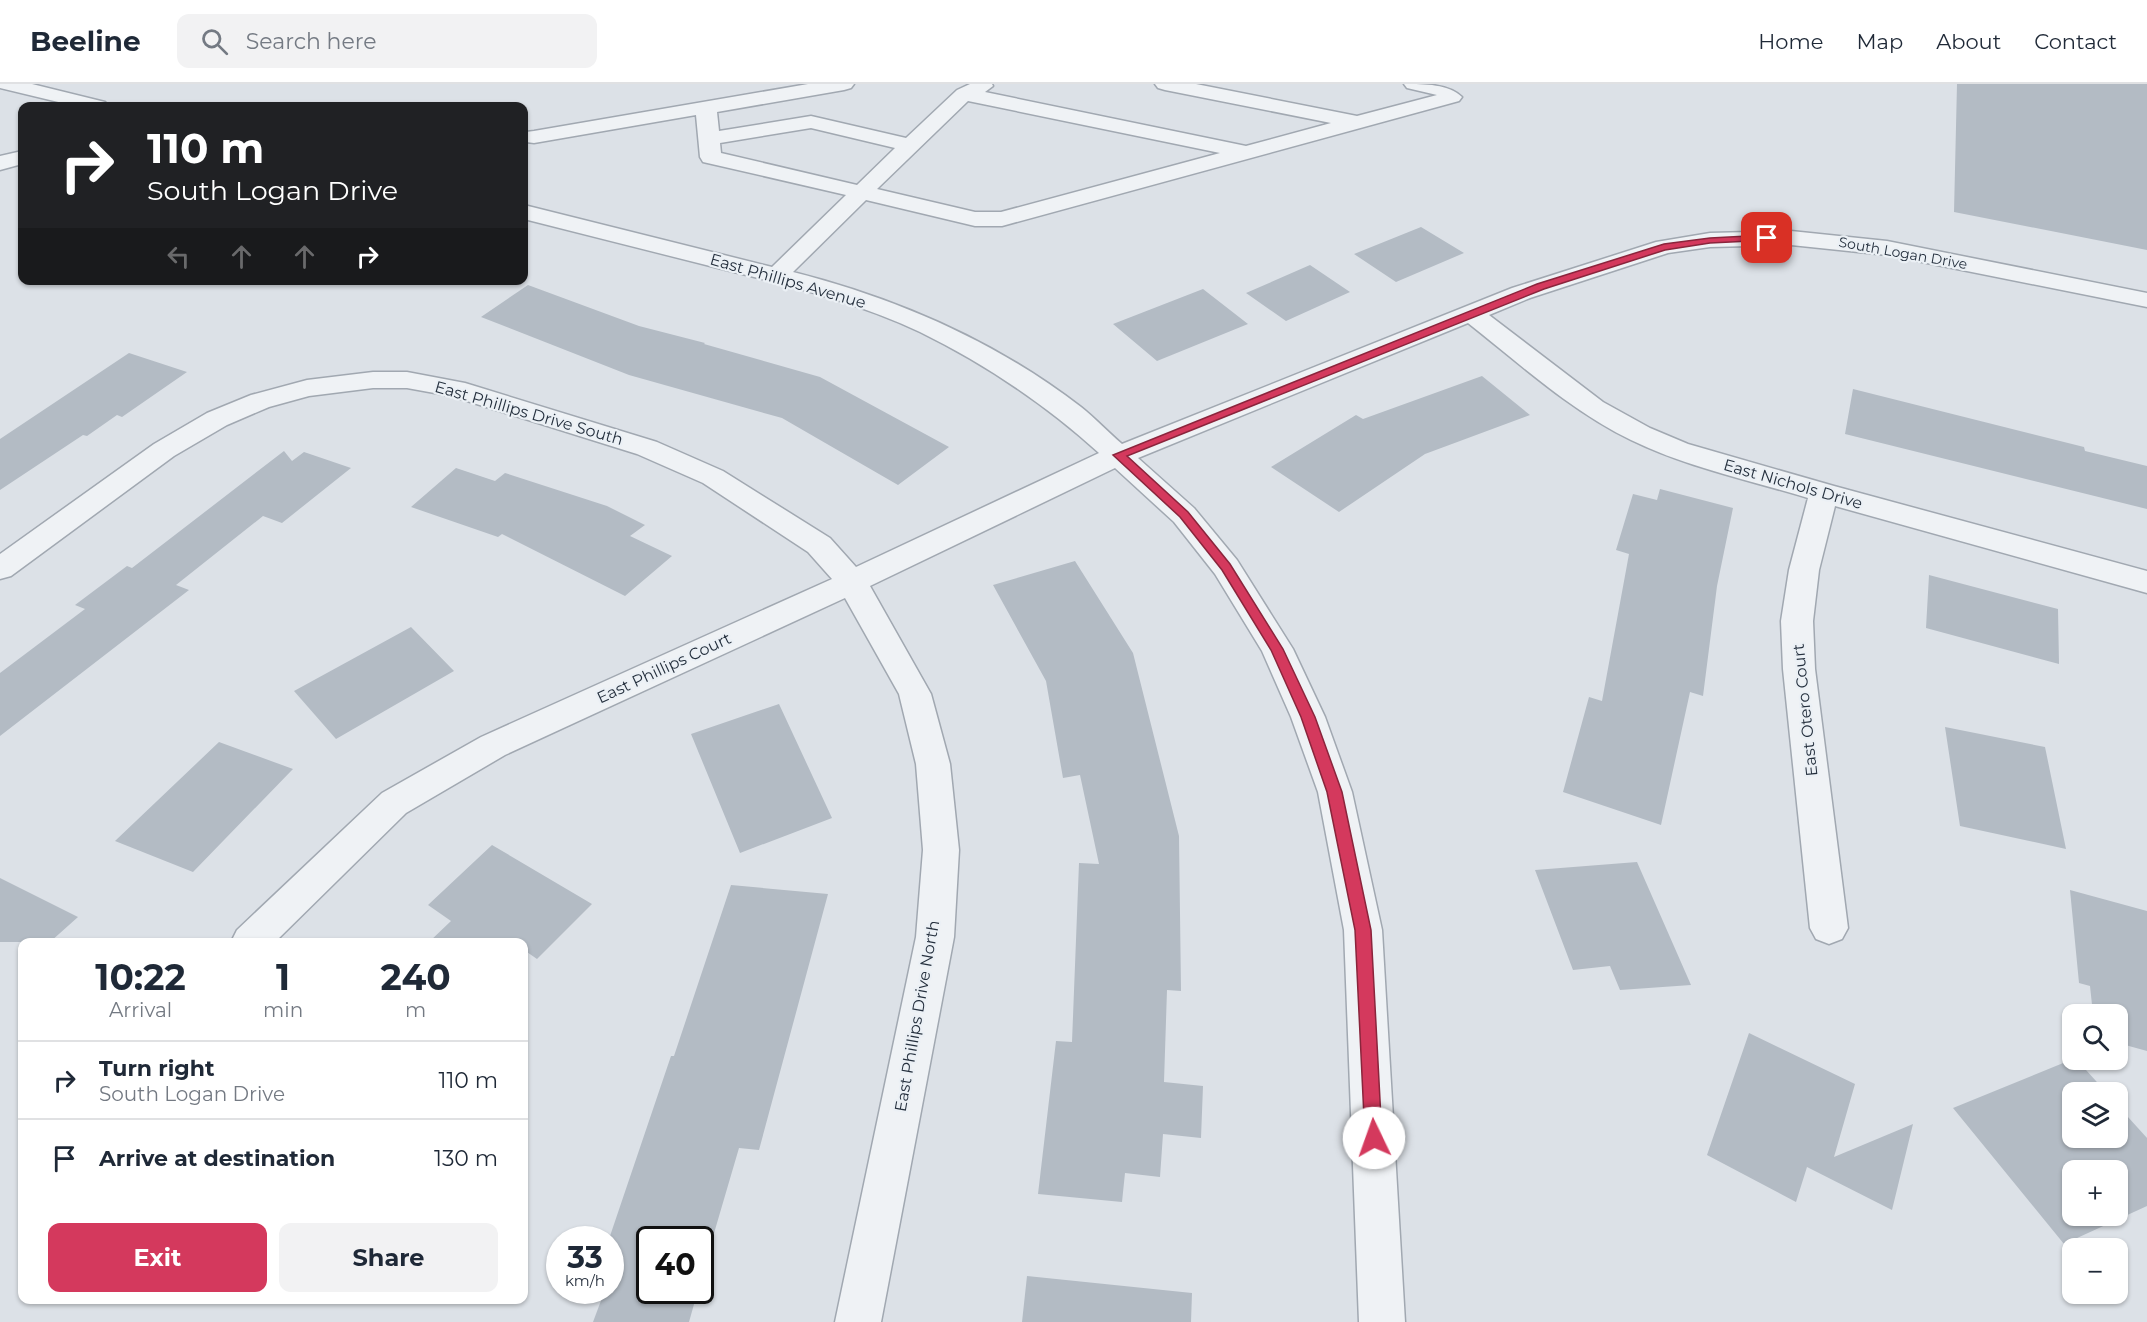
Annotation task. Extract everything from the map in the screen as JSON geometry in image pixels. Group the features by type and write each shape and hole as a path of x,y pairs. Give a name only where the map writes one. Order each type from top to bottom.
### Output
{"street":[{"path":"7,84 81,102"},
{"path":"534,137 844,84"},
{"path":"777,275 964,94 988,84"},
{"path":"1165,84 1358,122"},
{"path":"706,108 711,157 975,219 1002,219 1452,97 1443,89 1414,84"},
{"path":"964,94 1244,152"},
{"path":"709,139 811,122 910,145"},
{"path":"0,163 18,158"},
{"name":"East Phillips Avenue","path":"528,213 777,275 854,298 927,326 994,361 1071,413 1184,515 1226,567 1277,649 1308,717 1335,792 1363,930 1382,1322"},
{"name":"South Logan Drive","path":"1119,455 1521,293 1664,247 1744,238 1802,238 1887,248 2147,300"},
{"name":"East Nichols Drive","path":"1472,314 1594,408 1640,434 1712,461 2147,582"},
{"name":"East Phillips Drive South","path":"0,569 164,450 217,419 260,401 307,388 373,380 407,380 456,389 647,448 712,477 819,545 852,582"},
{"name":"East Phillips Court","path":"254,938 393,803 493,746 852,582 1119,455"},
{"name":"East Otero Court","path":"1824,493 1804,570 1797,621 1799,669 1829,928"},
{"name":"East Phillips Drive North","path":"852,582 915,694 933,764 941,850 935,937 858,1322"}],"building":[{"path":"1957,84 2147,84 2147,250 1954,212"},
{"path":"1421,227 1464,253 1396,282 1354,254"},
{"path":"1310,265 1350,292 1286,321 1246,293"},
{"path":"528,285 639,326 820,377 949,447 898,485 782,418 629,375 481,317"},
{"path":"1203,289 1248,324 1157,361 1113,324"},
{"path":"129,353 187,372 122,417 117,415 87,436 83,435 0,490 0,439"},
{"path":"1482,376 1530,415 1425,454 1339,512 1271,467 1356,415 1363,419"},
{"path":"1853,389 2084,447 2085,451 2147,466 2147,509 1845,434"},
{"path":"284,451 292,461 304,452 351,468 282,523 263,516 176,585 189,590 0,736 0,673 85,609 75,605 127,566 132,568"},
{"path":"456,468 495,481 505,473 607,506 645,525 630,536 672,556 625,596 502,534 498,537 411,507"},
{"path":"1660,489 1733,508 1717,586 1703,696 1690,692 1661,825 1563,792 1589,697 1602,701 1629,554 1616,550 1633,494 1657,500"},
{"path":"1075,561 1133,653 1179,836 1181,991 1167,990 1164,1082 1203,1086 1201,1138 1163,1134 1160,1177 1125,1173 1122,1202 1038,1194 1056,1041 1072,1042 1079,863 1099,864 1080,775 1063,778 1046,681 993,585"},
{"path":"1929,575 2058,609 2059,664 1926,628"},
{"path":"411,627 454,671 336,739 294,691"},
{"path":"779,704 832,818 740,853 691,734"},
{"path":"1945,727 2045,747 2066,849 1960,826"},
{"path":"219,742 293,769 193,872 115,841"},
{"path":"492,845 592,904 537,959 528,953 528,938 433,938 451,921 428,905"},
{"path":"1637,862 1691,985 1620,990 1610,966 1573,970 1535,870"},
{"path":"0,878 78,917 54,938 18,938 18,942 0,942"},
{"path":"731,885 828,894 759,1150 739,1148 714,1233 714,1226 636,1226 636,1304 694,1304 689,1322 593,1322 600,1304 624,1304 624,1226 613,1226 671,1056 674,1056"},
{"path":"2070,890 2147,911 2147,1051 2128,1046 2128,1004 2092,1004 2090,986 2079,983"},
{"path":"1749,1033 1855,1084 1834,1157 1913,1124 1892,1210 1807,1167 1796,1202 1707,1155"},
{"path":"2062,1063 2062,1070 2086,1070 2097,1082 2062,1082 2062,1148 2128,1148 2128,1117 2147,1138 2147,1206 2128,1215 2128,1160 2062,1160 2062,1226 2103,1226 2077,1238 2062,1238 2062,1242 1953,1108"},
{"path":"1027,1276 1192,1293 1191,1322 1022,1322"}],"route":[{"path":"1374,1138 1363,930 1335,792 1308,717 1277,649 1226,567 1184,515 1119,455 1540,286 1664,247 1710,240 1767,238"}]}
